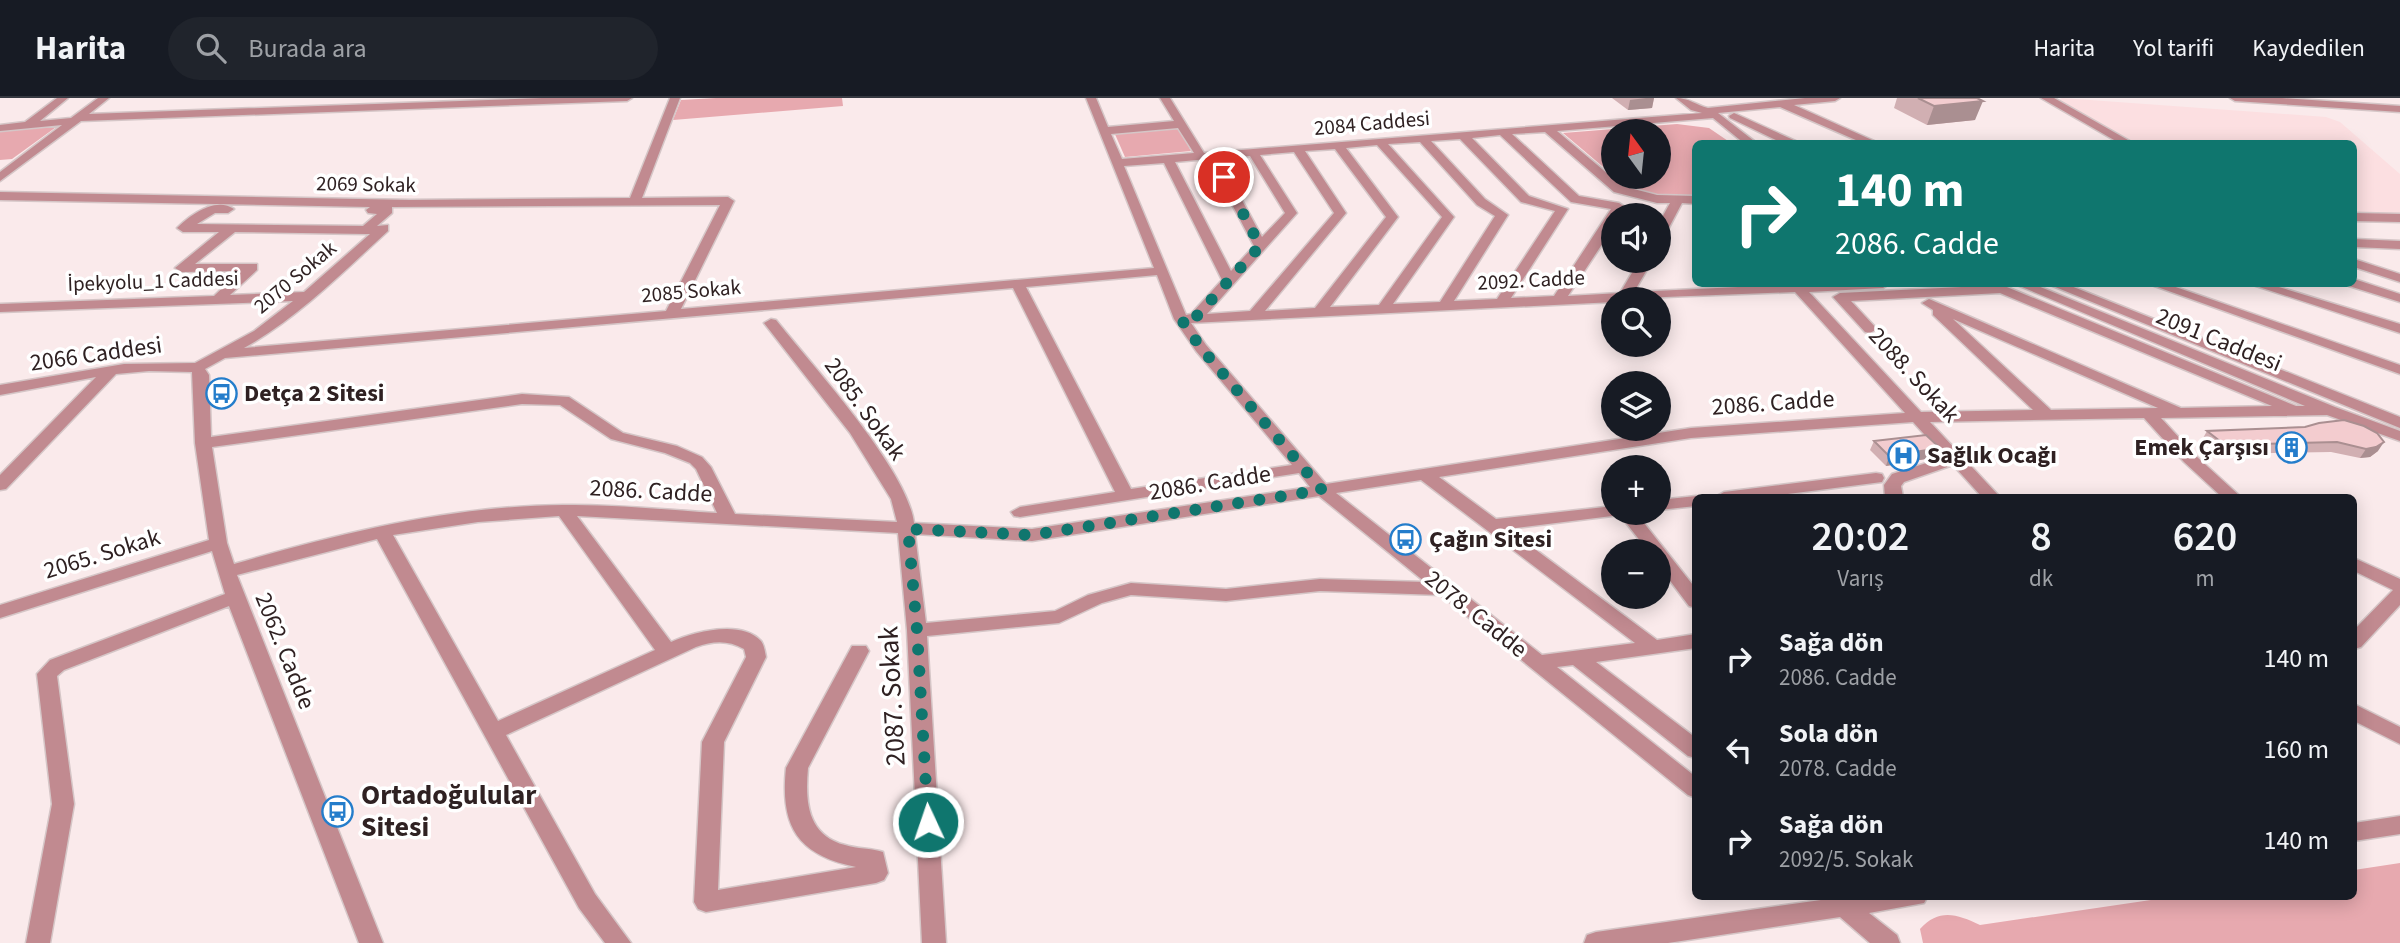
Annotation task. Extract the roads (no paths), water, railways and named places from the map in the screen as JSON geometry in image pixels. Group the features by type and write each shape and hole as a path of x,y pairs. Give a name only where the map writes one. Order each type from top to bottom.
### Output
{"street":[{"path":"28,125 63,98"},
{"path":"0,178 104,98"},
{"path":"0,128 76,120 400,102 627,98"},
{"path":"635,202 675,98"},
{"name":"2078. Cadde","path":"1091,98 1161,271 1201,348 1322,490 1692,786"},
{"path":"1165,98 1206,156 1260,246"},
{"path":"1681,98 1695,108 1711,113 1748,140"},
{"path":"1701,98 1713,106 1711,113"},
{"name":"2084 Caddesi","path":"1117,163 1548,128 1835,98"},
{"path":"2046,98 2123,140"},
{"path":"2235,98 2400,109"},
{"path":"1780,103 1867,140"},
{"path":"1734,116 1785,140"},
{"path":"1105,131 1181,124"},
{"path":"1548,128 1618,189 1640,196 1692,200"},
{"path":"1503,132 1575,199 1601,204"},
{"path":"1463,135 1527,200 1562,209 1501,303"},
{"path":"1422,138 1480,202 1499,212 1502,218 1444,306"},
{"path":"1380,142 1448,218 1383,309"},
{"path":"1319,312 1392,218 1390,210 1338,145"},
{"path":"1254,316 1340,213 1297,148"},
{"path":"1188,319 1288,217 1290,208 1253,152"},
{"path":"1168,159 1229,280"},
{"path":"0,165 19,163"},
{"name":"2069 Sokak","path":"0,196 410,204 724,200 728,204 672,313"},
{"path":"1671,212 1677,201"},
{"name":"2070 Sokak","path":"197,368 259,334 308,296 410,204"},
{"path":"366,230 388,210 212,209 183,228 231,229 366,230 382,230"},
{"path":"2357,217 2400,218"},
{"path":"216,300 252,267 182,268 231,229"},
{"path":"1558,300 1601,236"},
{"path":"2357,243 2400,245"},
{"path":"2357,264 2400,278"},
{"name":"2085 Sokak","path":"225,354 1161,271"},
{"path":"1017,283 1126,496"},
{"path":"2357,284 2399,302"},
{"name":"2092. Cadde","path":"1671,290 1693,287 1755,287"},
{"name":"2088. Sokak","path":"1811,287 1918,417 1988,494"},
{"name":"2091 Caddesi","path":"2029,287 2329,410 2400,436"},
{"path":"2061,287 2400,423"},
{"path":"2165,287 2400,370"},
{"path":"2267,287 2400,329"},
{"path":"1870,329 1840,297 1924,298 2002,289 2296,411"},
{"name":"İpekyolu_1 Caddesi","path":"0,309 308,296"},
{"name":"2092. Cadde","path":"1188,319 1601,298"},
{"path":"1924,298 2181,413"},
{"path":"1924,298 2047,415"},
{"name":"2085. Sokak","path":"771,323 857,431 900,499 908,529"},
{"name":"2066 Caddesi","path":"3,392 159,366 197,368"},
{"name":"2062. Cadde","path":"197,368 201,376 203,443 218,543 235,597 371,943"},
{"path":"0,485 109,373"},
{"path":"203,443 485,403 535,398 564,400 617,436 671,449 695,460 703,467 729,519"},
{"name":"2086. Cadde","path":"228,572 313,546 470,516 564,510 1032,535 1691,433 1918,417 2329,410"},
{"path":"2148,413 2190,459 2229,494"},
{"path":"1894,494 1892,485 1898,478 1956,459"},
{"path":"1020,512 1303,468"},
{"path":"1423,473 1652,646"},
{"path":"1782,494 1800,493 1876,478"},
{"path":"1671,503 1692,501"},
{"path":"564,510 667,652"},
{"path":"1493,526 1601,513"},
{"path":"1636,525 1647,539"},
{"name":"2087. Sokak","path":"908,529 917,630 934,943"},
{"path":"382,531 587,901 619,943"},
{"name":"2065. Sokak","path":"0,612 218,543"},
{"path":"2357,565 2400,586"},
{"path":"1671,570 1692,598"},
{"path":"917,630 1059,617 1111,592 1146,588 1226,595 1320,585 1445,589"},
{"path":"2357,639 2400,594"},
{"path":"38,943 63,804 47,674 57,665 235,597"},
{"path":"494,732 689,642 717,635 743,639 756,650 756,657 713,742 706,902 876,873 875,859 848,858 830,852 812,840 802,824 794,786 797,768 859,651"},
{"path":"1538,663 1692,641"},
{"path":"1579,659 1692,747"},
{"path":"2357,714 2400,736"},
{"path":"2357,832 2400,825"},
{"path":"1596,943 1838,901 1888,943"}],"place":[{"name":"Detça 2 Sitesi","path":"221,393"},
{"name":"Emek Çarşısı","path":"2292,447"},
{"name":"Sağlık Ocağı","path":"1904,455"},
{"name":"Çağın Sitesi","path":"1406,539"},
{"name":"Ortadoğulular Sitesi","path":"338,811"}]}
